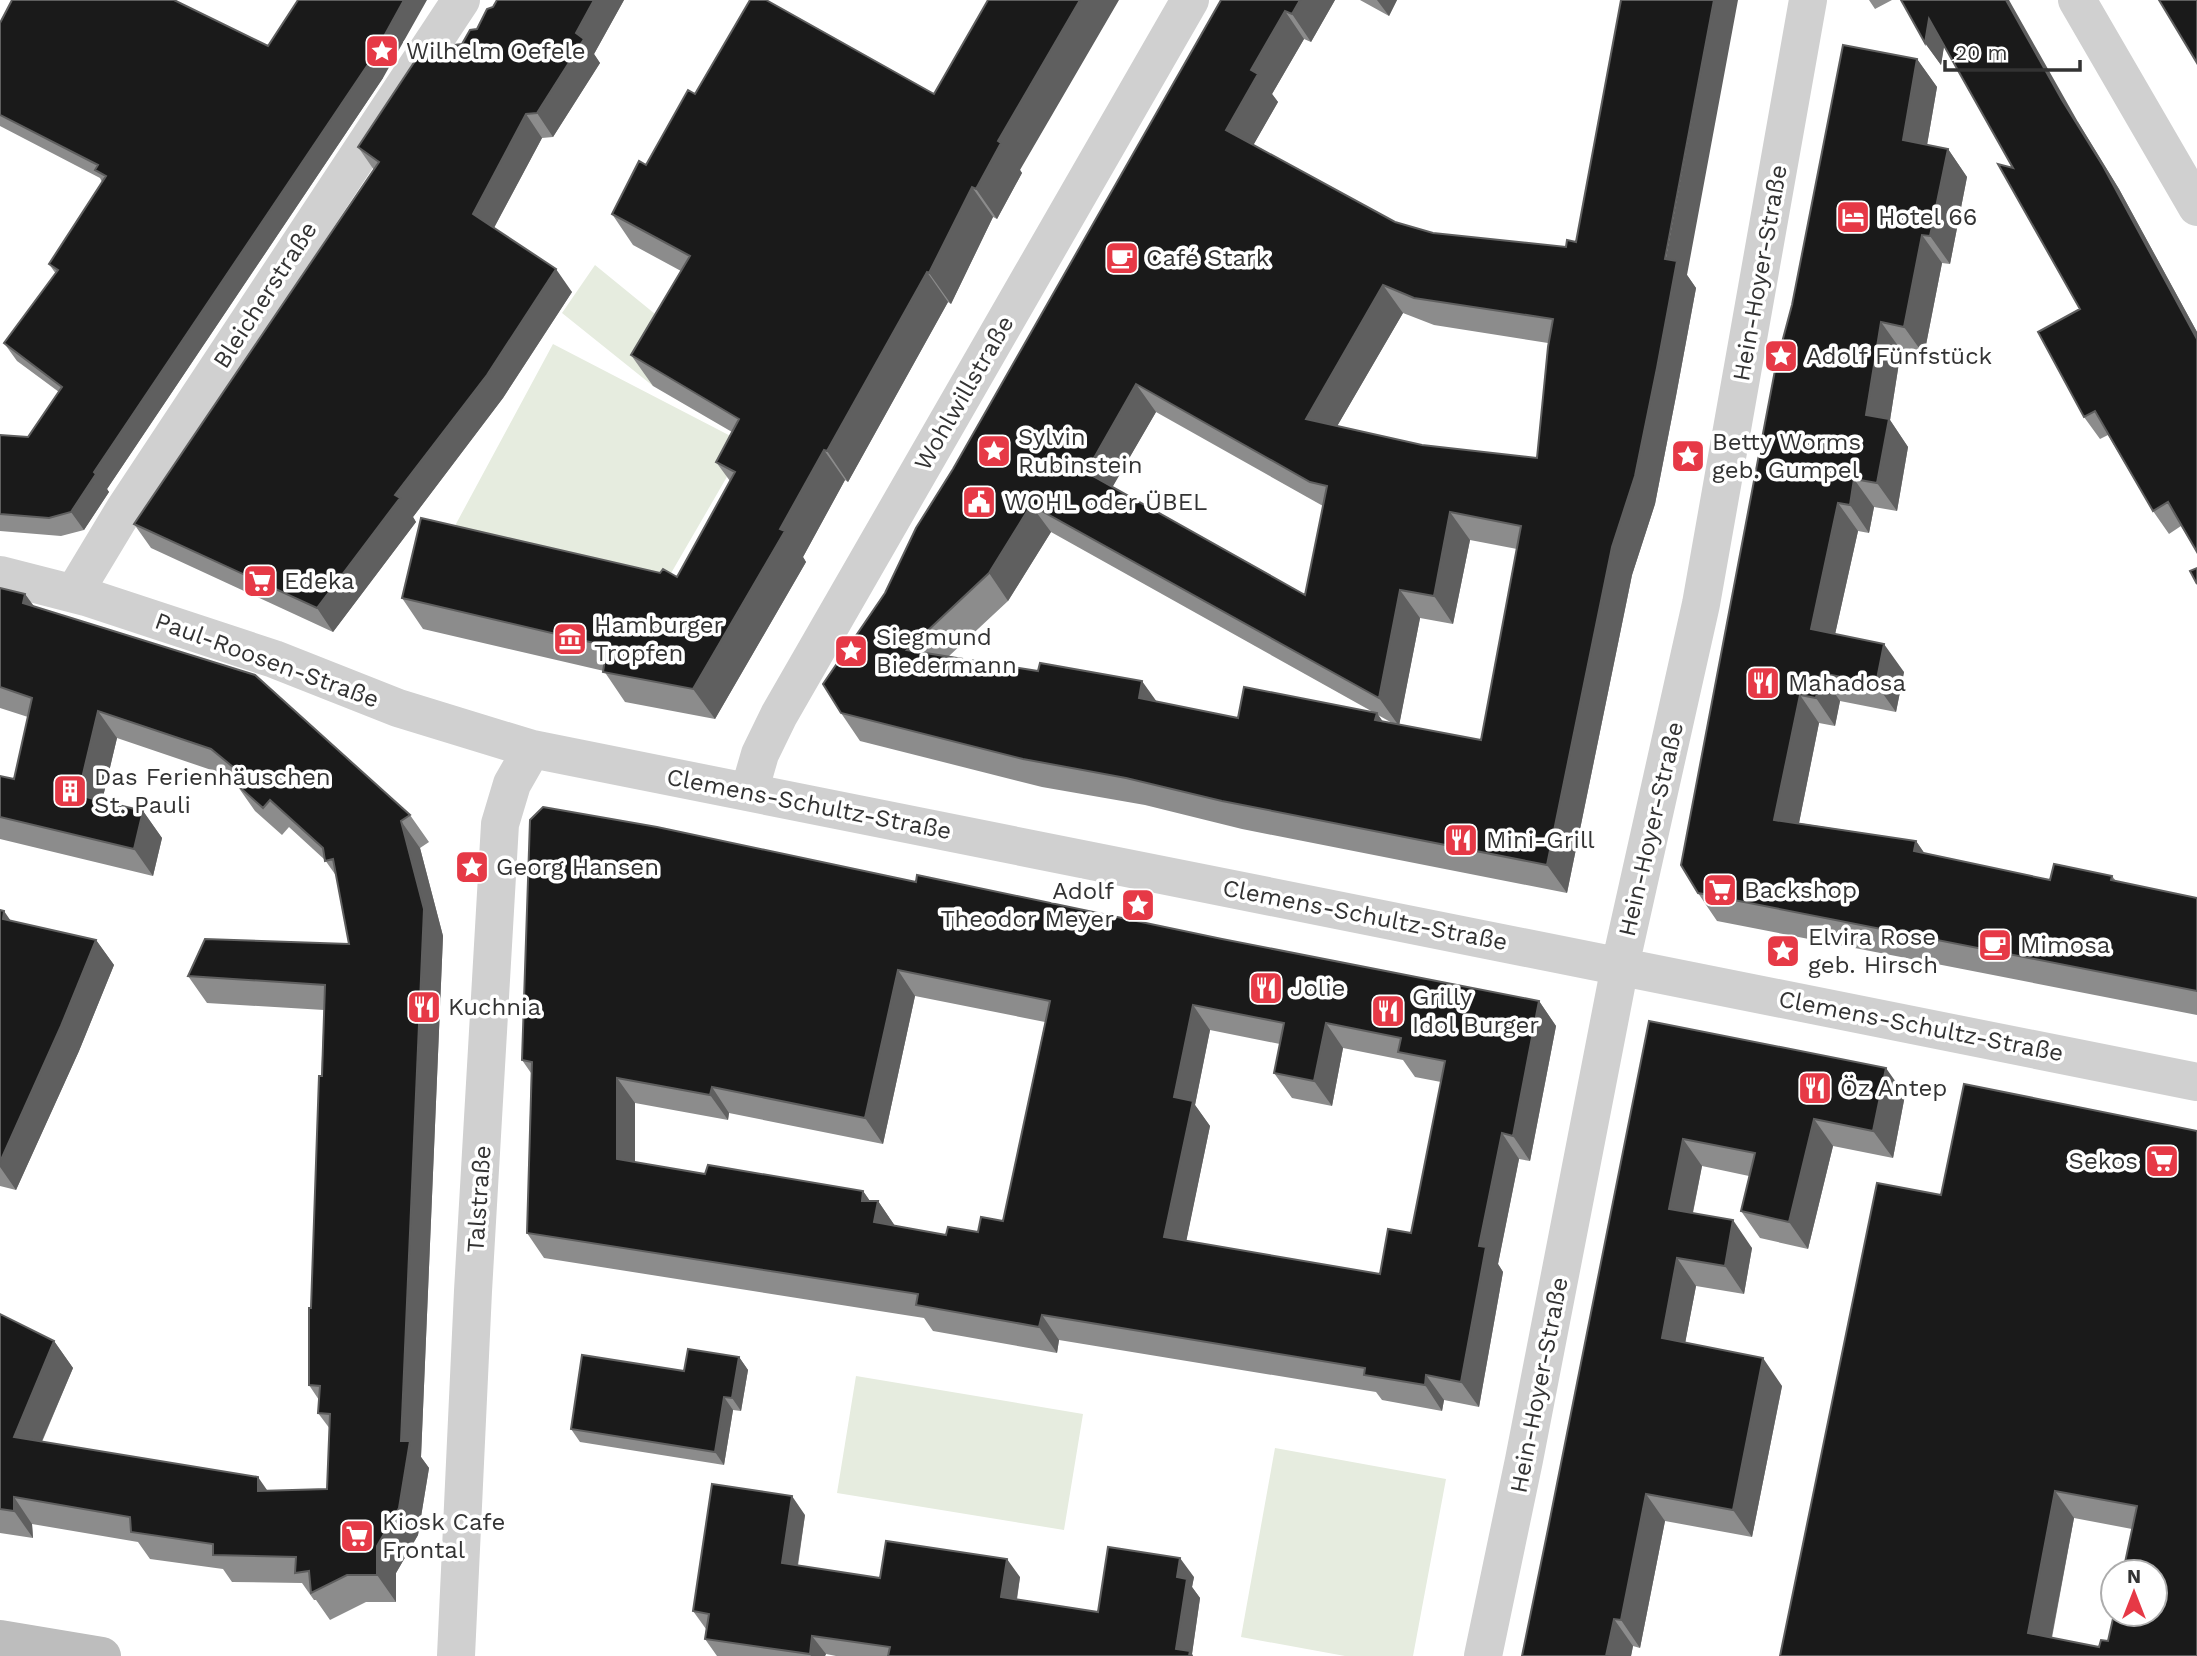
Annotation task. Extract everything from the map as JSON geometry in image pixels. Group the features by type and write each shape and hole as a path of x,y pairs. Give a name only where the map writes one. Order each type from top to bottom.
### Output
{"main road":[{"path":"0,1639 102,1656"}],"street":[{"name":"Bleicherstraße","path":"74,593 139,487 461,0"},
{"name":"Wohlwillstraße","path":"749,792 760,754 779,715 1190,0"},
{"name":"Hein-Hoyer-Straße","path":"1483,1656 1524,1461 1620,966 1702,604 1808,0"},
{"path":"2077,0 2197,206"},
{"name":"Paul-Roosen-Straße","path":"0,575 74,593 274,659 398,708 532,749"},
{"name":"Clemens-Schultz-Straße","path":"532,749 2197,1082"},
{"name":"Talstraße","path":"456,1656 473,1292 500,824 512,784 532,749"}],"shaded area":[{"path":"595,265 682,336 653,386 562,313"},
{"path":"553,344 746,444 652,606 443,548"},
{"path":"856,1376 1083,1414 1064,1530 837,1493"},
{"path":"1275,1448 1446,1479 1413,1656 1345,1656 1241,1637"}],"building":[{"path":"12,0 174,0 268,46 298,0 404,0 371,60 94,472 96,474 71,512 49,518 0,514 0,435 28,437 62,387 4,343 58,270 49,264 106,176 95,170 98,165 0,115 0,23"},
{"path":"497,0 594,0 576,33 584,39 537,113 526,114 473,214 556,269 487,375 395,495 400,498 317,608 134,524 379,162 358,147 423,49 462,44 470,30 477,29 487,9 493,7"},
{"path":"750,0 766,0 934,94 988,0 1080,0 998,141 1001,143 976,189 972,187 929,273 927,272 780,529 785,531 693,689 603,672 607,646 402,598 421,518 660,573 663,569 677,577 735,472 716,462 739,419 631,355 690,256 612,214 639,161 646,165 688,90 695,94"},
{"path":"1221,0 1300,0 1292,14 1285,11 1251,70 1258,74 1226,130 1395,222 1433,233 1566,247 1567,240 1576,242 1621,0 1714,0 1665,259 1677,261 1657,368 1635,476 1612,547 1547,865 1023,759 841,713 823,684 885,593 916,528 953,469","holes":["1383,285 1414,298 1553,319 1537,458 1422,445 1306,419","1136,384 1310,482 1327,486 1305,595 1086,472","1031,505 1379,698 1400,590 1434,596 1450,512 1521,526 1481,740 1375,720 1377,713 1244,687 1238,718 1139,698 1142,681 1040,663 1038,671 907,650 989,573"]},
{"path":"1901,0 2006,0 2062,100 2103,166 2197,339 2197,552 2168,502 2153,511 2095,411 2084,417 2038,332 2080,309 1998,164 2013,168 1929,19 1925,43"},
{"path":"2159,0 2197,0 2197,63"},
{"path":"1843,45 1917,59 1903,140 1948,149 1930,236 1922,235 1904,327 1881,322 1866,415 1889,419 1877,483 1854,479 1850,505 1838,503 1811,629 1884,644 1876,684 1821,673 1816,698 1800,695 1774,820 1916,841 1914,851 2050,880 2054,864 2112,876 2111,880 2197,898 2197,991 1698,893 1681,865 1776,365 1792,305"},
{"path":"2197,568 2197,584 2190,571"},
{"path":"0,588 25,594 23,603 255,675 410,815 401,821 424,909 401,1441 410,1441 399,1508 377,1546 377,1575 347,1575 311,1593 309,1571 295,1573 296,1557 213,1555 213,1544 131,1532 130,1517 14,1497 14,1511 0,1509 0,1314 54,1341 14,1437 258,1477 258,1491 327,1489 330,1414 318,1413 320,1386 309,1385 309,1308 325,985 188,976 205,939 349,944 333,859 325,861 323,848 270,800 263,808 236,784 244,776 211,749 98,711 78,795 143,811 134,849 0,817 0,776 14,779 32,698 0,687"},
{"path":"543,807 657,827 916,882 917,875 1222,939 1539,1001 1513,1136 1502,1133 1479,1246 1486,1247 1461,1382 1426,1375 1425,1385 1364,1375 1365,1368 1042,1315 1039,1327 916,1305 918,1294 527,1233 532,1062 522,1060 530,820","holes":["898,970 1050,1001 1003,1221 981,1217 978,1232 948,1227 946,1235 874,1222 878,1201 862,1201 863,1191 708,1165 705,1174 617,1159 617,1078 710,1095 712,1087 865,1118","1193,1005 1284,1023 1274,1073 1314,1081 1326,1023 1401,1038 1398,1052 1445,1061 1411,1233 1388,1229 1380,1274 1164,1237 1193,1101 1174,1097"]},
{"path":"0,910 4,911 3,919 96,940 0,1162"},
{"path":"1649,1021 1886,1068 1873,1131 1814,1119 1789,1222 1741,1211 1755,1153 1683,1139 1669,1209 1733,1220 1725,1266 1677,1258 1662,1338 1763,1358 1733,1510 1646,1494 1621,1620 1614,1619 1606,1656 1522,1656 1548,1529"},
{"path":"1964,1084 2197,1131 2197,1656 1780,1656 1877,1183 1941,1195"},
{"path":"688,1349 739,1357 732,1398 724,1397 715,1452 571,1429 582,1355 684,1371"},
{"path":"712,1484 792,1496 782,1563 880,1578 886,1541 1007,1559 1001,1597 1098,1612 1108,1547 1180,1558 1177,1577 1187,1579 1176,1649 1190,1651 1189,1656 888,1656 890,1647 812,1636 810,1654 705,1639 709,1614 693,1611"}],"place":[{"name":"Wilhelm Oefele","path":"382,51"},
{"name":"Hotel 66","path":"1853,217"},
{"name":"Café Stark","path":"1122,258"},
{"name":"Adolf Fünfstück","path":"1781,356"},
{"name":"Sylvin Rubinstein","path":"994,451"},
{"name":"Betty Worms geb. Gumpel","path":"1688,456"},
{"name":"WOHL oder ÜBEL","path":"979,502"},
{"name":"Edeka","path":"260,581"},
{"name":"Hamburger Tropfen","path":"570,639"},
{"name":"Siegmund Biedermann","path":"851,651"},
{"name":"Mahadosa","path":"1763,683"},
{"name":"Das Ferienhäuschen St. Pauli","path":"70,791"},
{"name":"Mini-Grill","path":"1461,840"},
{"name":"Georg Hansen","path":"472,867"},
{"name":"Backshop","path":"1720,890"},
{"name":"Adolf Theodor Meyer","path":"1138,905"},
{"name":"Mimosa","path":"1995,945"},
{"name":"Elvira Rose geb. Hirsch","path":"1783,951"},
{"name":"Jolie","path":"1266,988"},
{"name":"Kuchnia","path":"424,1007"},
{"name":"Grilly Idol Burger","path":"1388,1011"},
{"name":"Öz Antep","path":"1815,1088"},
{"name":"Sekos","path":"2162,1161"},
{"name":"Kiosk Cafe Frontal","path":"357,1536"}]}
